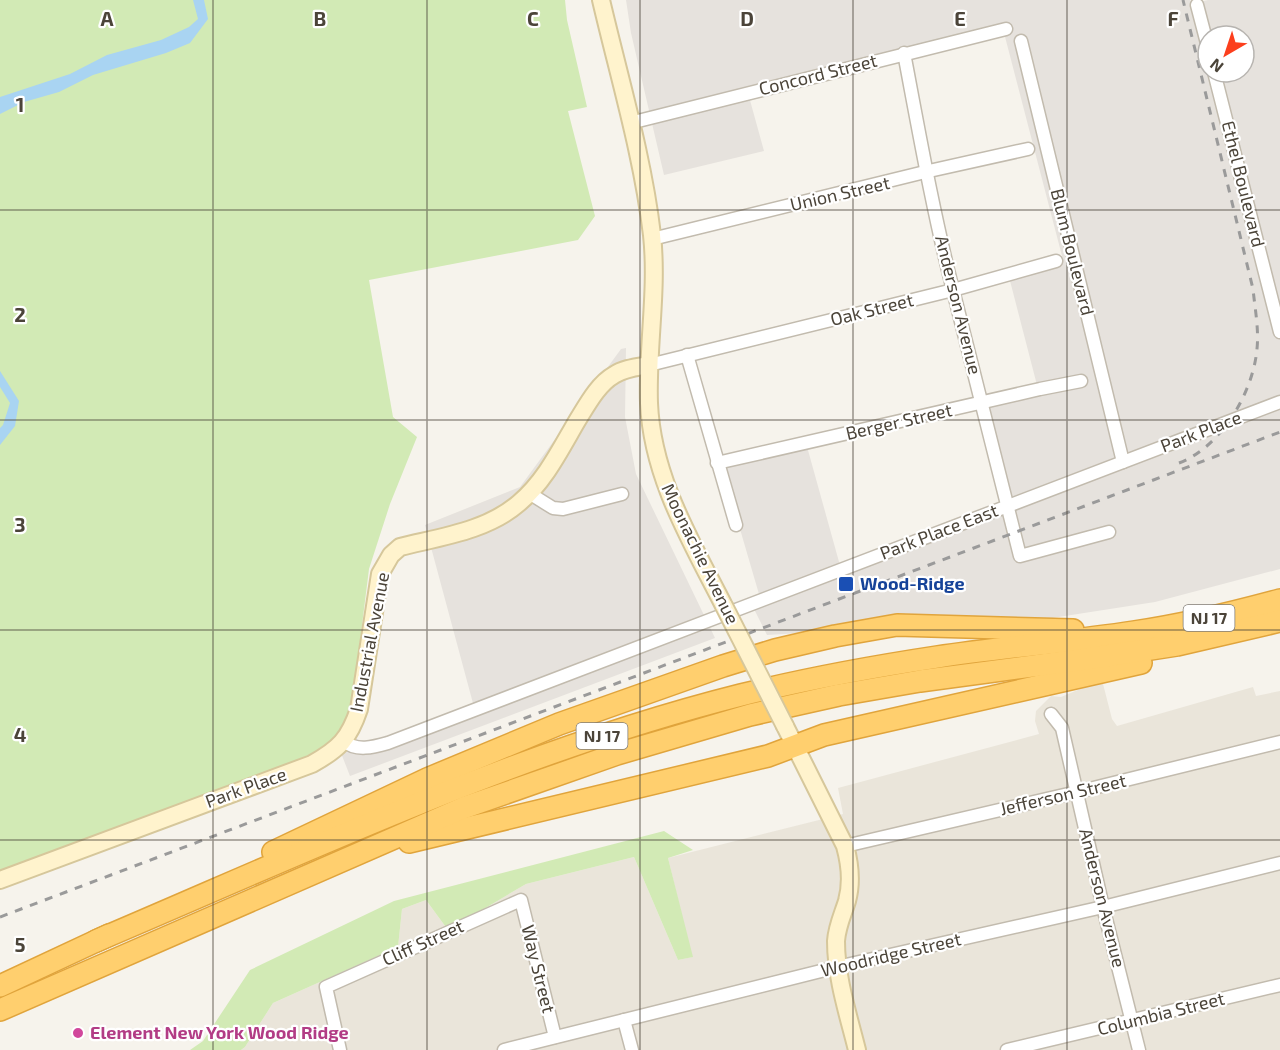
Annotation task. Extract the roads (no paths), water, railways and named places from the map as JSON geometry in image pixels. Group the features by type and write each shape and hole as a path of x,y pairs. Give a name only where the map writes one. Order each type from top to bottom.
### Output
{"highway":[{"name":"NJ 17","path":"0,986 96,941 439,795 558,751 676,713 832,674 939,657 1136,632 1222,615 1280,600"},
{"name":"NJ 17","path":"0,1010 464,808 617,754 750,715 839,695 920,681 1177,645 1280,621"},
{"path":"390,841 417,841 768,756 824,735 1175,655 1280,621"},
{"path":"96,941 279,849 427,779 559,724 750,657 835,636 897,626 945,625 1136,632"}],"main road":[{"name":"Moonachie Avenue","path":"601,0 646,193 652,238 654,270 649,364 651,425 665,483 684,528 845,846 850,870 850,886 837,932 837,967 857,1050"},
{"name":"Industrial Avenue","path":"344,741 353,728 359,709 380,574 391,555 400,547 476,528 492,521 519,503 551,466 586,407 604,383 620,372 649,364"},
{"name":"Park Place","path":"0,879 312,764 332,753 344,741"}],"street":[{"path":"1197,5 1202,24"},
{"name":"Concord Street","path":"630,123 1006,28"},
{"name":"Blum Boulevard","path":"1021,41 1123,462"},
{"name":"Anderson Avenue","path":"904,53 952,290 983,403 1020,556 1109,532"},
{"name":"Ethel Boulevard","path":"1217,84 1280,332"},
{"name":"Union Street","path":"652,238 1028,149"},
{"name":"Oak Street","path":"649,364 952,290 1056,261"},
{"path":"687,355 736,525"},
{"name":"Berger Street","path":"717,463 1082,381"},
{"name":"Park Place","path":"1123,462 1280,402"},
{"name":"Park Place East","path":"344,741 356,747 382,745 1123,462"},
{"path":"529,493 553,508 563,509 622,494"},
{"name":"Anderson Avenue","path":"1051,714 1062,728 1103,908 1139,1050"},
{"name":"Jefferson Street","path":"845,846 1280,742"},
{"name":"Woodridge Street","path":"504,1050 837,967 1103,908 1280,863"},
{"name":"Cliff Street","path":"340,1050 326,987 521,900"},
{"name":"Way Street","path":"521,900 555,1037"},
{"name":"Columbia Street","path":"1007,1050 1280,985"},
{"path":"624,1020 632,1050"}],"water":[{"path":"193,0 204,0 208,19 190,43 166,53 93,75 59,92 24,102 0,114 0,97 70,74 107,55 161,40 189,27 198,19"},
{"path":"0,371 19,401 15,426 0,445 0,428 10,403 0,387"}],"railway":[{"path":"1179,463 1208,445 1232,416 1249,383 1257,349 1253,289 1183,0"},
{"path":"0,917 1280,432"}],"place":[{"name":"Wood-Ridge","path":"846,584"},
{"name":"Element New York Wood Ridge","path":"78,1033"}]}
